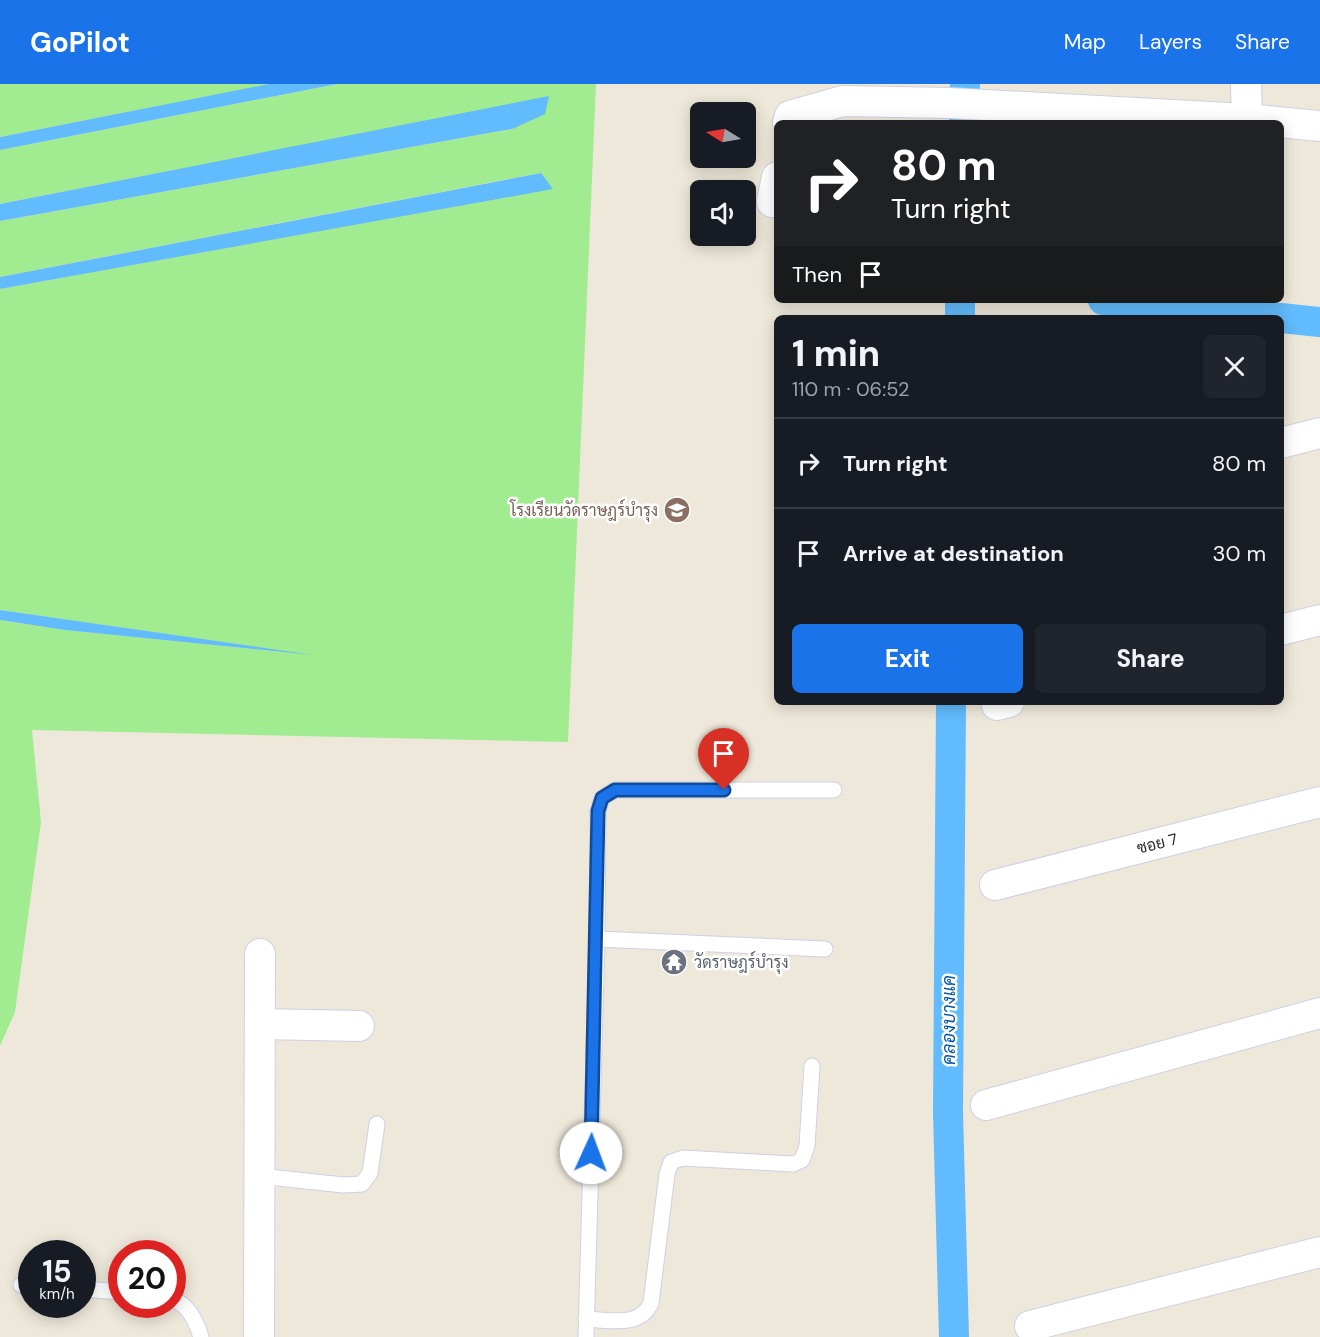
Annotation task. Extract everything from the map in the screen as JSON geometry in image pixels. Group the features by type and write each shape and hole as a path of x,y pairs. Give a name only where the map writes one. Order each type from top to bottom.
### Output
{"street":[{"path":"1246,84 1247,119"},
{"path":"789,120 790,116 843,101 1000,105 1257,120"},
{"path":"1284,123 1320,126"},
{"path":"1284,442 1320,433"},
{"path":"1284,629 1320,620"},
{"name":"ซอย 7","path":"995,885 1320,802"},
{"path":"259,1337 260,954"},
{"path":"986,1105 1320,1012"},
{"path":"260,1024 359,1026"},
{"path":"1030,1326 1320,1252"}],"lane":[{"path":"586,1337 597,939 598,811 602,798 615,790 834,790"},
{"path":"597,939 825,949"},
{"path":"586,1319 635,1320 646,1314 651,1303 667,1174 671,1162 683,1158 793,1164 802,1160 807,1146 812,1066"},
{"path":"260,1176 344,1185 362,1184 370,1173 377,1124"},
{"path":"186,1309 196,1322 201,1337"}],"green space":[{"path":"0,84 270,84 0,137"},
{"path":"337,84 596,84 568,742 32,730 41,822 15,1012 0,1046 0,620 65,630 293,653 0,610 0,289 552,188 540,173 0,277 0,221 512,129 548,97 0,204 0,150"}],"water":[{"path":"269,84 337,84 0,150 0,137"},
{"path":"549,96 545,114 512,129 0,221 0,204"},
{"path":"541,173 553,189 0,289 0,277"},
{"path":"0,610 313,655 65,630 0,620"}],"waterway":[{"name":"คลองบางแค","path":"964,120 965,84"},
{"name":"คลองบางแค","path":"960,303 960,315"},
{"path":"1132,303 1248,315"},
{"path":"1284,318 1320,322"},
{"name":"คลองบางแค","path":"951,705 948,1113 954,1337"}],"place":[{"name":"โรงเรียนวัดราษฎร์บำรุง","path":"677,510"},
{"name":"วัดราษฎร์บำรุง","path":"674,962"}],"route":[{"path":"591,1153 598,811 602,798 615,790 724,790"}]}
